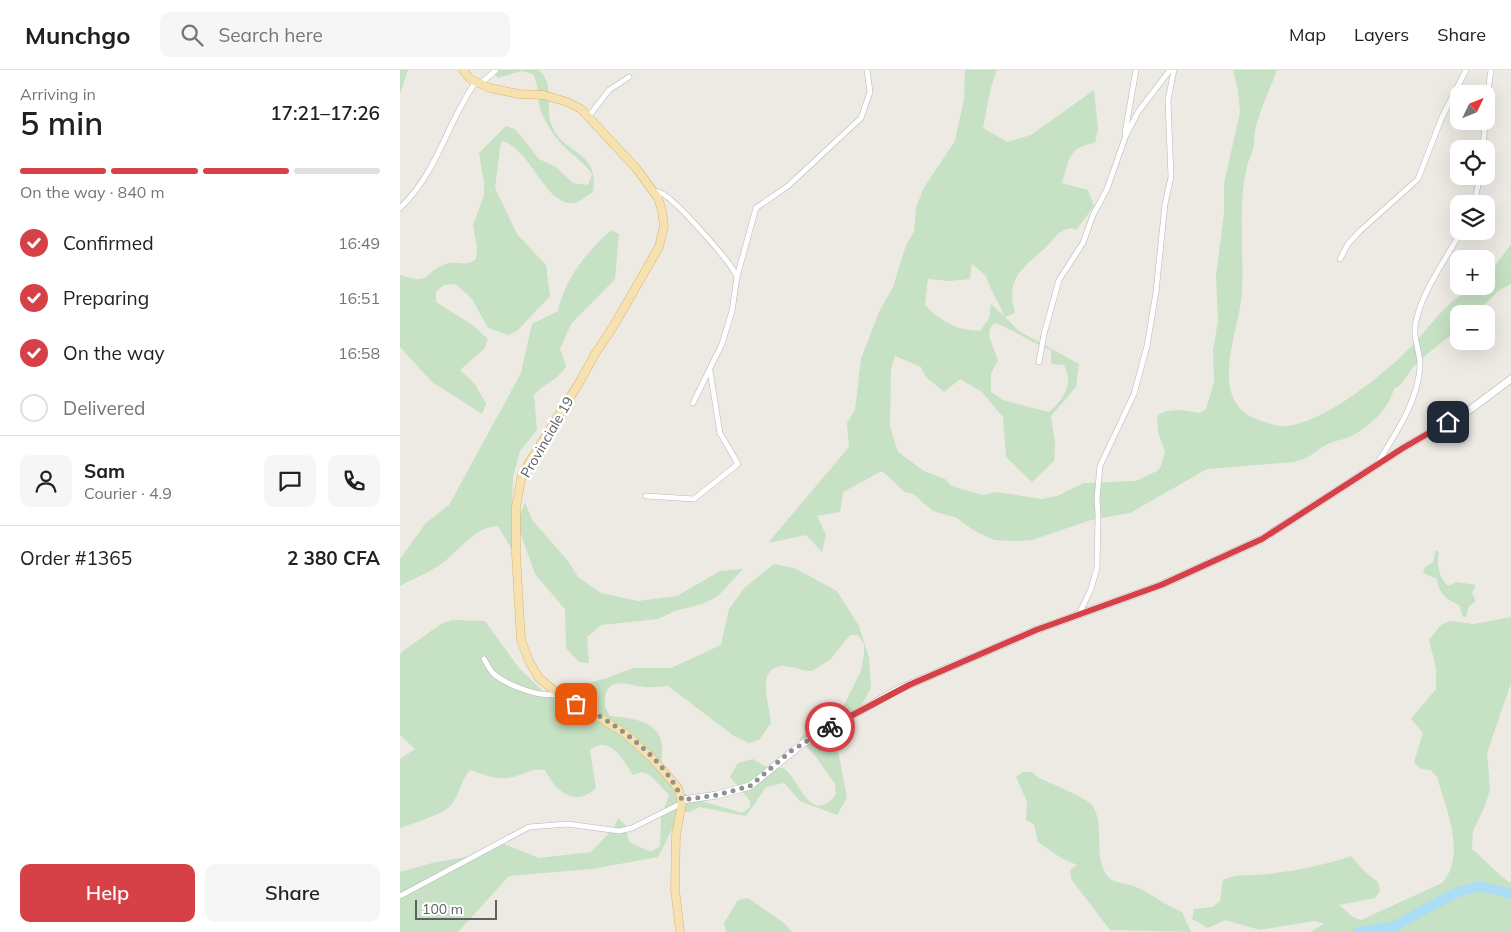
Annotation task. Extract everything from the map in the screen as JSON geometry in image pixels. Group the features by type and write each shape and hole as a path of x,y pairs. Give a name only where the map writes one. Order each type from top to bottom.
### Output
{"main road":[{"path":"463,70 477,84"},
{"name":"Provinciale 19","path":"477,84 506,92 544,95 574,105 589,116 636,168 654,192 664,219 659,248 613,327 594,354 579,383 525,468 516,508 516,554 522,640 524,651 536,674 558,694 626,734 674,782 682,802"},
{"path":"680,932 675,889 676,848 682,802"}],"street":[{"path":"400,208 425,180 461,103 477,84 496,70"},
{"path":"693,403 710,371 724,336 732,311 737,276 756,208 788,186 860,118 870,92 867,70"},
{"path":"1126,135 1136,70"},
{"path":"1039,362 1044,334 1059,280 1083,243 1093,215 1107,189 1126,135 1138,112 1170,70"},
{"path":"1078,616 1091,589 1097,568 1097,498 1100,466 1134,394 1147,346 1156,292 1164,204 1170,177 1168,100 1174,70"},
{"path":"1340,259 1348,244 1360,231 1418,179 1442,117 1466,70"},
{"path":"1490,85 1492,70"},
{"path":"589,116 610,90 629,77"},
{"path":"654,192 663,193 689,218 711,242 737,276"},
{"path":"1376,465 1397,431 1419,378 1420,362 1414,334 1416,319 1435,278 1456,240"},
{"path":"646,496 694,499 738,464 720,433 710,371"},
{"path":"400,896 529,827 568,824 619,831 632,828 682,802 750,786 802,744 896,690 1036,630 1161,585 1262,539 1419,438 1471,409 1511,379"},
{"path":"484,659 501,679 537,692 558,694"}],"green space":[{"path":"400,70 408,70 400,94"},
{"path":"491,70 539,70 547,82 551,124 564,142 586,160 594,178 593,192 577,202 566,203 557,198 548,189 521,154 512,146 501,141 495,188 517,234 546,265 550,296 517,331 508,335 488,328 472,299 456,284 444,285 436,292 436,302 471,324 488,339 484,349 460,370 475,384 486,404 482,414 432,382 400,347 400,275 422,279 446,264 467,263 476,259 477,248 473,225 484,195 484,182 479,153 506,126 515,129 539,159 556,167 573,183 588,185 592,174 561,144 552,132 541,111 533,74 522,71 498,78"},
{"path":"965,70 997,70 991,87 983,128 1007,142 1031,135 1094,90 1098,129 1095,143 1079,147 1075,151 1068,161 1062,183 1088,190 1094,206 1076,230 1072,228 1059,233 1018,275 1012,291 1015,313 1005,317 1019,331 1079,364 1076,387 1051,416 1055,445 1054,461 1032,482 1006,457 1003,417 982,392 960,379 944,392 926,377 921,367 895,356 891,369 890,427 898,452 924,471 945,479 952,486 982,495 997,492 1042,499 1057,496 1084,483 1136,481 1157,471 1161,466 1165,451 1158,432 1157,416 1167,411 1200,413 1206,409 1214,382 1213,350 1218,321 1216,276 1224,213 1224,184 1240,112 1238,90 1233,70 1277,70 1256,126 1253,149 1247,165 1242,200 1242,292 1232,344 1229,380 1232,396 1241,409 1256,419 1282,426 1302,423 1318,416 1354,395 1371,382 1412,346 1445,308 1461,295 1494,295 1484,305 1450,305 1450,336 1415,365 1401,384 1394,389 1387,404 1377,417 1350,437 1331,443 1301,460 1207,469 1130,513 1091,520 1032,540 1017,541 994,540 973,530 957,518 933,511 913,494 905,492 882,471 843,492 840,512 817,516 826,535 822,552 806,535 768,543 849,447 847,423 855,410 861,359 879,312 893,287 906,245 914,232 916,208 923,189 955,141 964,99","holes":["972,264 986,276 1004,316 991,304 989,318 980,331 964,329 950,324 925,305 928,279 949,281 970,279","995,323 1051,350 1051,364 1064,365 1067,372 1068,385 1059,402 1049,412 1003,400 991,392 991,374 998,360 989,336 990,328"]},
{"path":"611,230 619,234 615,279 571,324 560,349 566,366 559,375 534,395 537,430 520,451 513,477 514,553 498,526 489,528 473,536 445,561 429,572 400,586 400,559 426,523 449,505 521,373 532,324 558,311 561,299 578,266"},
{"path":"1511,244 1511,284 1495,294 1495,266"},
{"path":"525,502 532,520 568,561 578,577 601,593 638,601 677,596 720,571 743,569 718,596 702,604 675,611 658,619 601,625 587,637 589,663 579,662 566,648 565,609 535,574 517,524"},
{"path":"1436,550 1439,552 1438,565 1440,575 1448,586 1457,582 1476,585 1472,593 1476,601 1469,606 1466,617 1463,617 1459,605 1441,592 1437,579 1423,573 1425,567 1433,562"},
{"path":"774,564 794,568 837,591 859,626 869,658 871,688 838,750 847,798 837,815 800,801 784,783 766,787 746,816 699,807 690,812 681,812 658,857 592,869 509,876 458,932 400,932 400,872 432,863 466,857 499,842 539,858 591,852 614,828 618,818 625,825 629,842 651,852 660,846 661,817 669,795 650,775 642,772 633,775 615,751 603,745 590,750 596,788 581,797 573,797 560,790 549,778 545,770 502,778 470,770 451,805 442,812 400,828 400,759 415,749 400,735 400,655 403,651 441,624 452,620 485,621 519,668 546,694 607,678 633,668 671,668 721,645 729,609 744,588","holes":["850,635 858,635 864,644 861,671 844,705 825,715 799,739 816,757 835,784 836,794 827,803 820,806 813,804 807,798 786,770 769,767 753,759 738,763 730,777 750,801 750,807 742,813 691,797 674,786 664,773 662,745 660,737 655,730 650,725 634,719 610,716 605,707 607,690 616,684 647,687 668,686 734,736 749,743 759,740 771,723 766,682 768,675 773,669 784,666 812,671 830,660"]},
{"path":"1511,617 1511,683 1487,753 1490,789 1485,806 1473,831 1472,849 1511,883 1511,932 1310,932 1324,924 1315,921 1260,930 1225,920 1208,928 1192,919 1194,909 1213,907 1220,901 1223,880 1228,878 1300,869 1351,856 1364,871 1378,882 1380,891 1375,898 1339,905 1353,917 1361,920 1442,883 1449,872 1453,859 1452,832 1437,777 1431,770 1421,769 1414,762 1423,733 1411,719 1436,689 1436,668 1429,640 1441,625 1450,621 1474,624"},
{"path":"1023,772 1032,772 1039,778 1091,804 1096,812 1098,821 1101,861 1109,878 1135,886 1182,912 1191,932 1110,930 1071,879 1070,870 1077,865 1061,858 1038,842 1034,824 1026,820 1027,802 1016,777"},
{"path":"748,898 784,923 792,932 726,932 724,923 738,900"}],"waterway":[{"path":"1358,932 1393,927 1455,893 1480,886 1511,894"}],"way so far":[{"path":"576,704 613,724 626,734 674,782 682,800 717,795 750,786 791,751 830,727"}],"route":[{"path":"830,727 896,690 1051,624 1161,585 1262,539 1403,448 1448,422"}]}
